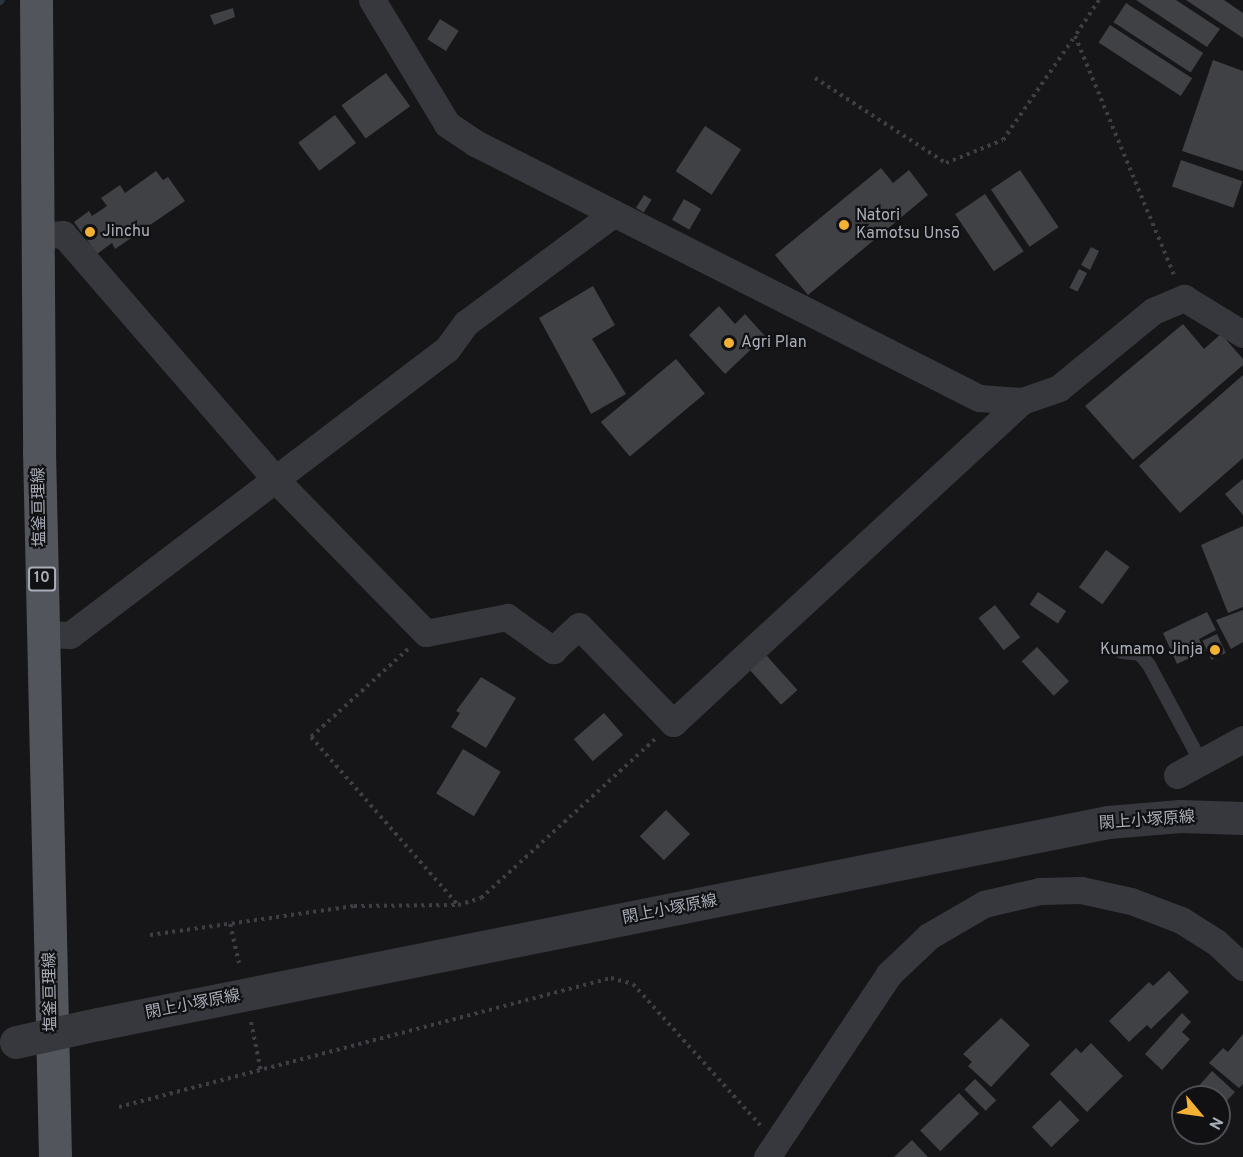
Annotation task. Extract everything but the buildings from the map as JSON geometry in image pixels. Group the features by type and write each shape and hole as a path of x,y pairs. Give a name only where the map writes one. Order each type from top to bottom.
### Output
{"main road":[{"name":"塩釜亘理線","path":"36,0 43,634 55,1157"}],"street":[{"path":"372,0 447,124 475,143 979,398 1022,401"},
{"path":"43,634 70,635 447,349 466,323 614,213"},
{"path":"39,235 63,234 274,478 426,633 507,617 553,650 579,626 673,723 1022,401 1059,388 1153,311 1184,298 1243,334"},
{"path":"1177,775 1243,740"},
{"name":"閖上小塚原線","path":"8,1044 98,1024 1108,822 1180,816 1243,818"},
{"path":"772,1150 889,974 929,936 984,904 1040,891 1081,890 1131,901 1181,920 1216,942 1243,967"}],"lane":[{"path":"1122,652 1140,654 1149,665 1201,762"}],"path":[{"path":"814,78 946,163 1003,140 1099,0"},
{"path":"1074,36 1184,298"},
{"path":"426,633 311,737 458,905"},
{"path":"150,935 354,906 458,905 481,898 673,723"},
{"path":"230,924 239,963"},
{"path":"119,1107 611,978 623,979 633,984 772,1150"},
{"path":"251,1022 261,1071"}],"place":[{"name":"Natori Kamotsu Unsō","path":"844,225"},
{"name":"Jinchu","path":"90,232"},
{"name":"Agri Plan","path":"729,343"},
{"name":"Kumamo Jinja","path":"1215,650"}]}
